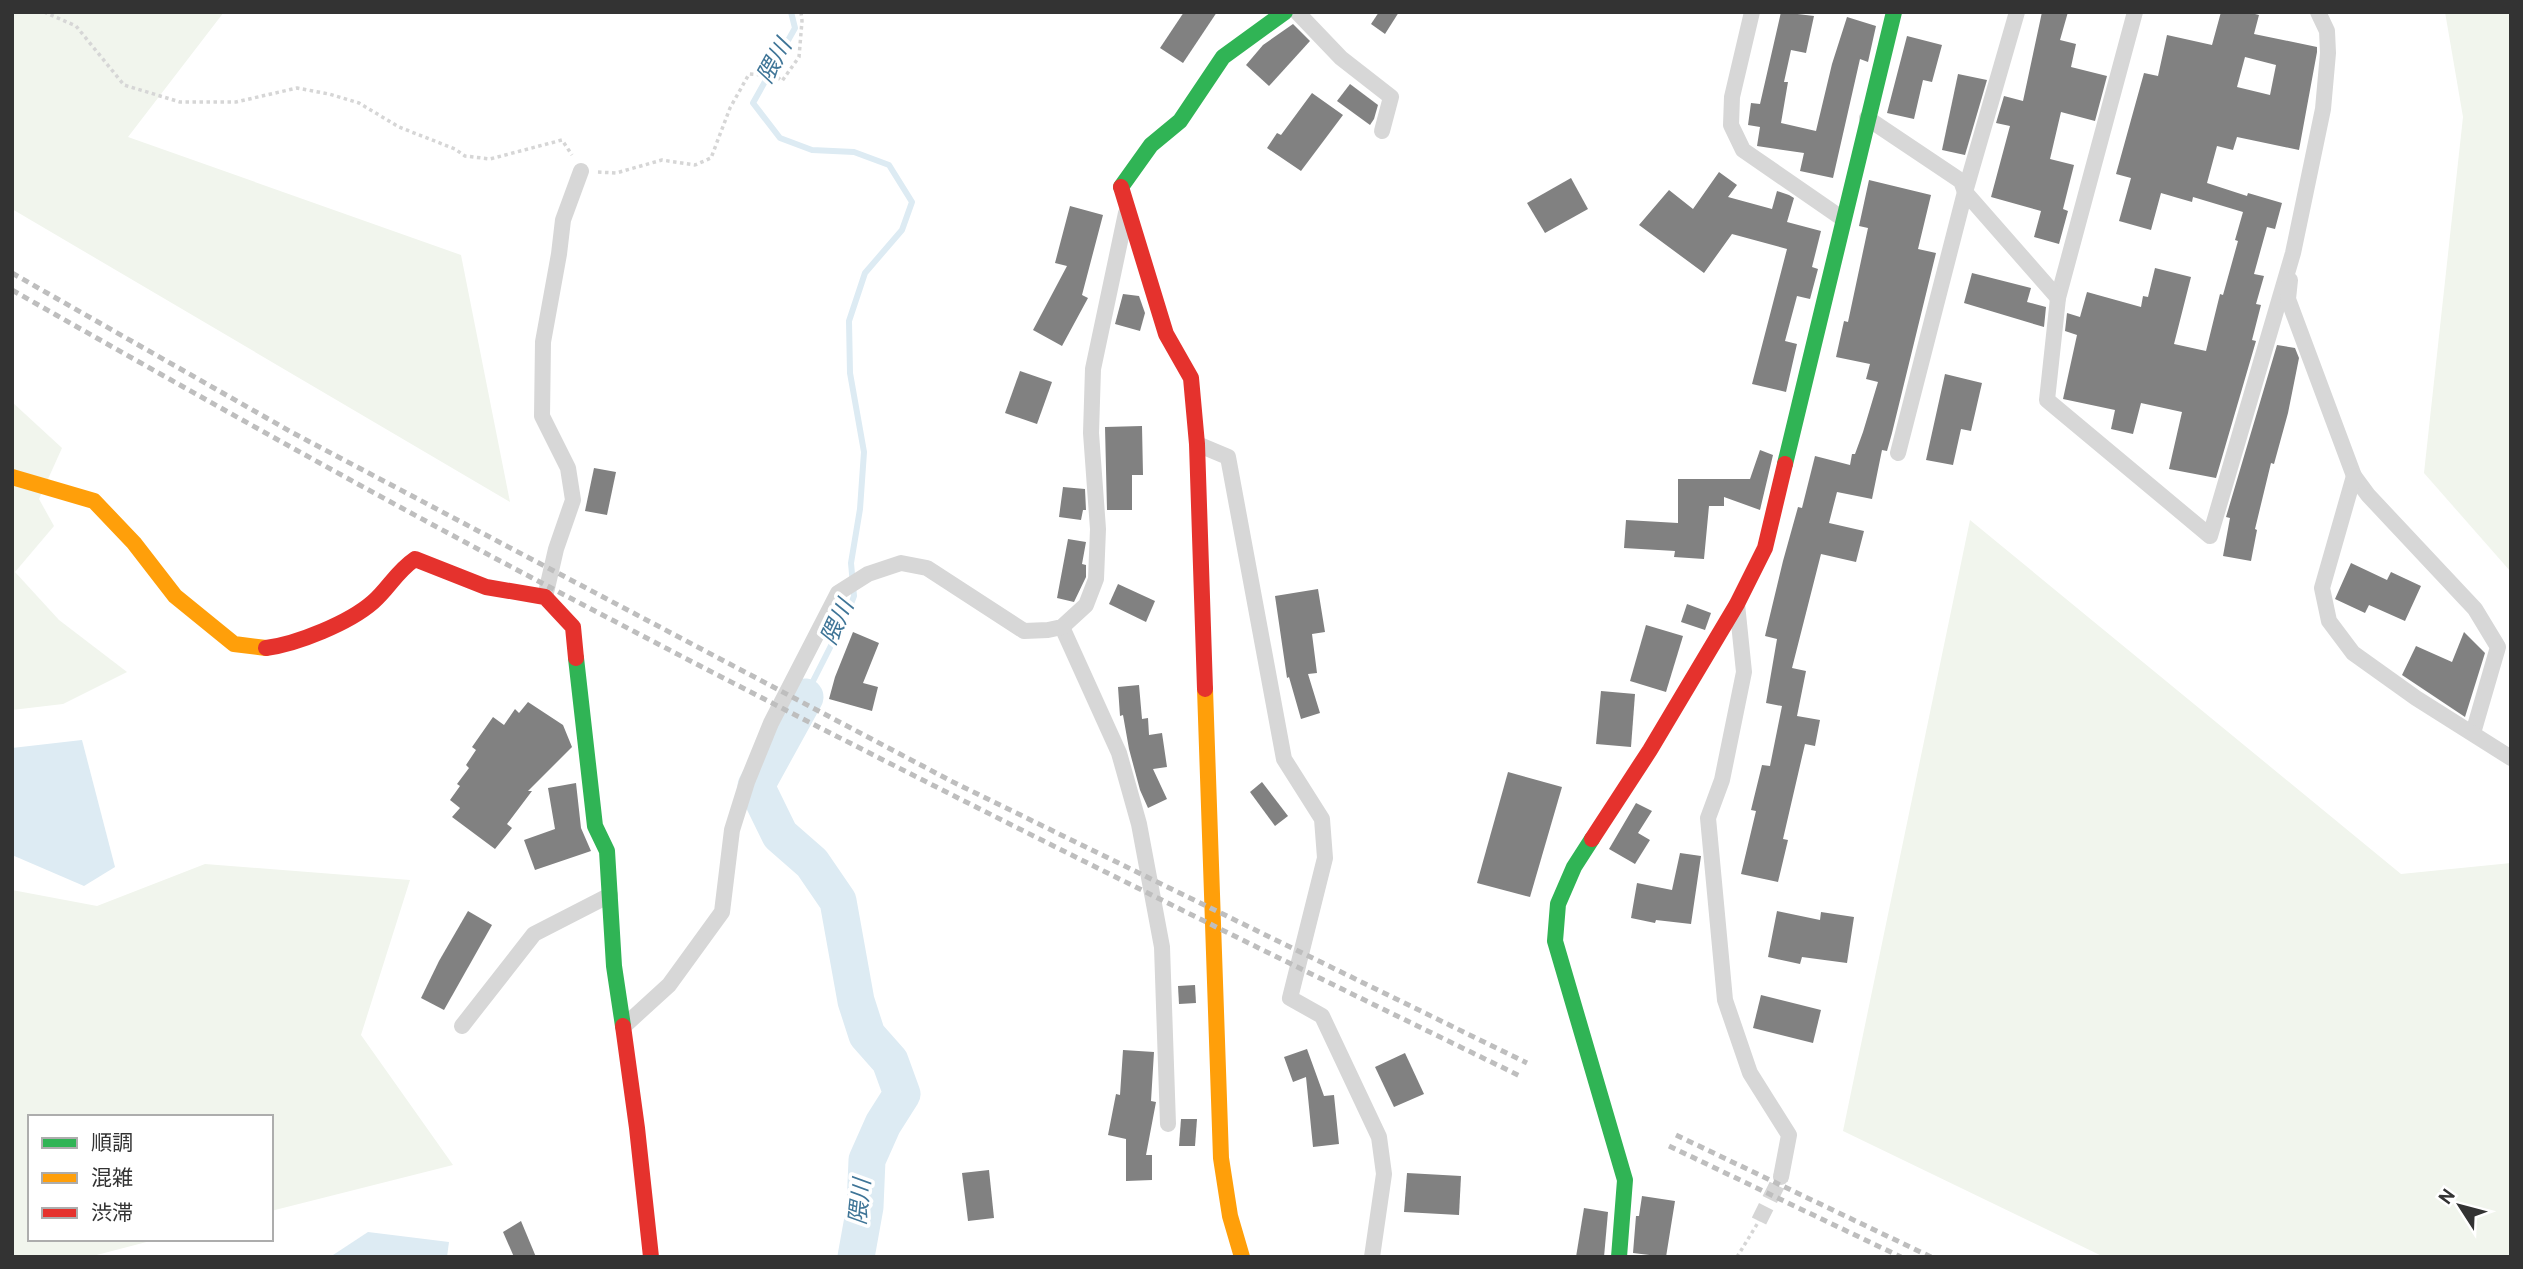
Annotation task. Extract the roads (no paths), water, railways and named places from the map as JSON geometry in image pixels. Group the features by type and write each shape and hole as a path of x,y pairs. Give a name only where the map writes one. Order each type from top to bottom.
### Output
{"street":[{"path":"1259,12 1279,17"},
{"path":"1297,12 1341,58 1391,97 1382,131"},
{"path":"1752,12 1732,97 1731,125 1743,150 1843,219"},
{"path":"1619,1257 1625,1181 1555,941 1558,904 1574,867 1650,750 1737,604 1765,548 1894,12"},
{"path":"1898,453 1965,192 2017,12"},
{"path":"2135,12 2058,298 2047,400 2210,536 2292,253 2323,109 2328,53 2327,31 2318,12"},
{"path":"1241,1257 1230,1216 1221,1158 1197,444 1191,378 1166,334 1120,188 1151,145 1180,121 1223,57 1279,17"},
{"path":"1867,118 1961,181 1965,192 2058,298"},
{"path":"545,597 556,548 573,500 568,468 542,416 543,342 563,220 581,171"},
{"path":"623,1027 669,985 722,912 732,831 747,782 771,723 838,593 867,574 901,563 927,568 1024,631 1062,627 1086,604 1096,579 1098,529 1091,433 1093,369 1126,212"},
{"path":"2292,253 2288,299 2354,476 2368,495 2475,609 2498,647 2473,733"},
{"path":"1197,444 1228,457 1284,759 1322,819 1325,858 1290,998 1322,1016 1379,1137 1384,1174 1372,1257"},
{"path":"2354,476 2322,588 2329,621 2353,653 2416,698 2511,758"},
{"path":"12,477 94,500 134,543 175,596 234,643 269,648 339,626 373,602 400,569 415,559 486,587 545,597 573,627 595,826 607,851 614,966 637,1128 651,1257"},
{"path":"1737,604 1744,672 1722,780 1708,818 1725,1000 1750,1073 1789,1135 1781,1177"},
{"path":"1062,627 1119,753 1139,824 1162,947 1168,1124"},
{"path":"462,1026 534,934 610,895"}],"waterway":[{"name":"隈川","path":"791,12 795,28 753,103 780,138 812,150 854,152 889,165 912,202 902,230 865,273 849,321 850,373 864,452 860,509 851,563 854,596 805,697"},
{"name":"隈川","path":"805,697 756,786 780,835 812,863 838,901 856,1001 867,1035 890,1061 902,1094 883,1124 867,1160 865,1207 856,1257"}],"tunnel":[{"path":"1759,1221 1781,1177"}],"railway":[{"path":"12,273 293,433 951,781 1527,1063"},
{"path":"12,290 382,497 758,696 1266,952 1522,1077"},
{"path":"1676,1135 1931,1257"},
{"path":"1669,1146 1901,1257"}]}
